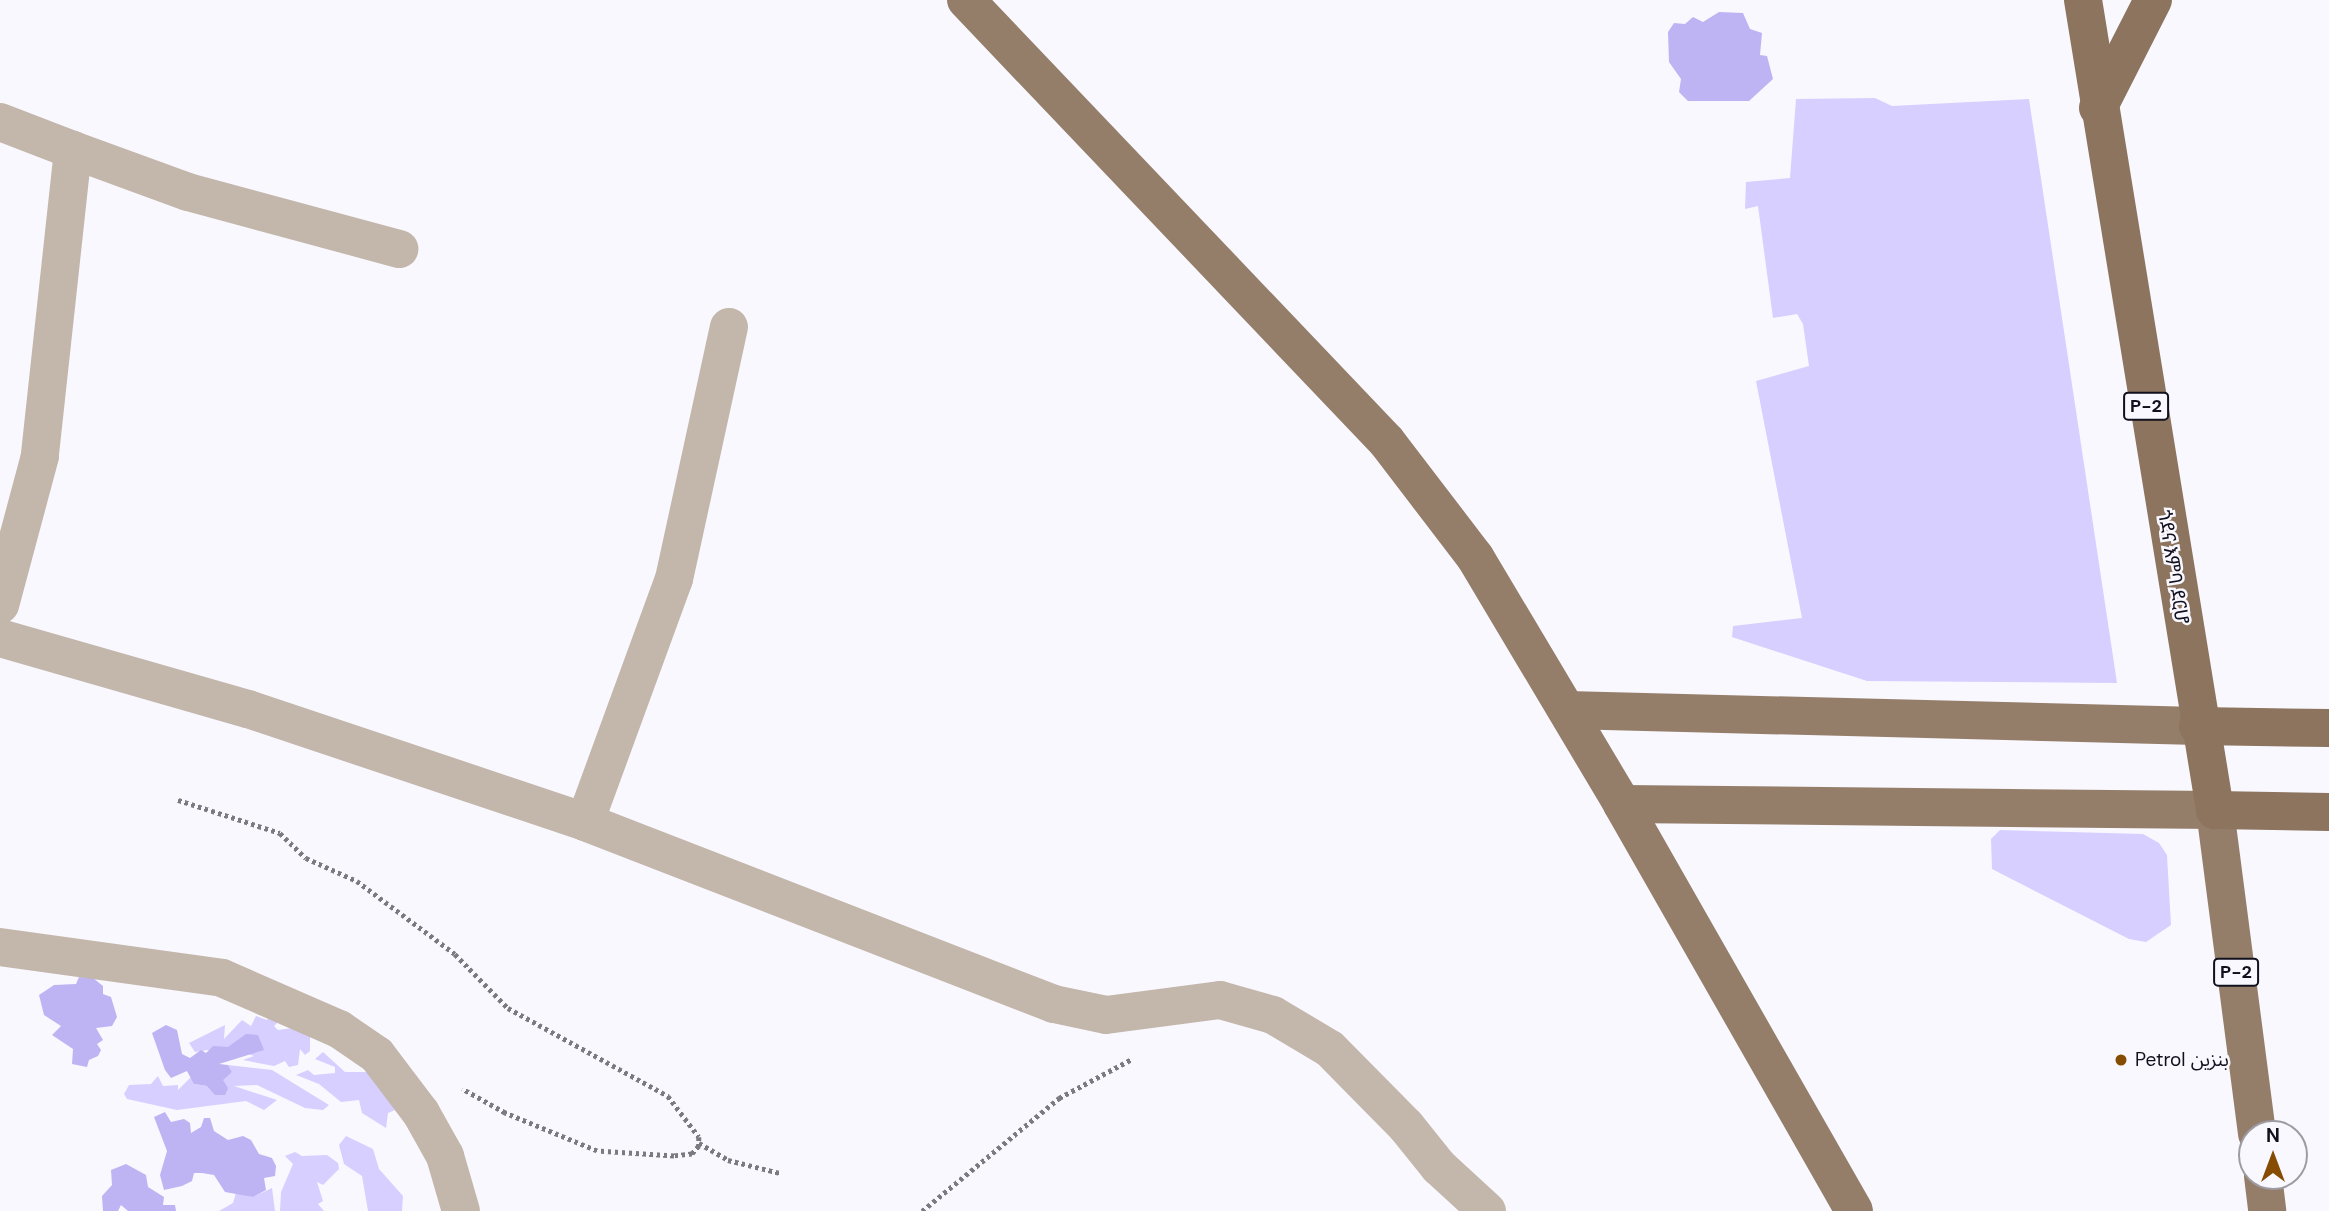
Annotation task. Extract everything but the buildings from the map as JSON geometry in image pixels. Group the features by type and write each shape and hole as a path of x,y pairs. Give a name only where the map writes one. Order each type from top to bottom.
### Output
{"highway":[{"name":"ጎደና እምባ ደርሆ","path":"2083,0 2198,726 2215,810"},
{"path":"2098,108 2153,0"},
{"path":"2198,726 2329,728"},
{"path":"2215,810 2329,813"}],"main road":[{"path":"967,0 1387,442 1475,557 1622,804 1854,1211"},
{"path":"1567,710 2198,726"},
{"path":"1622,804 2215,810"},
{"name":"ጎደና እምባ ደርሆ","path":"2215,810 2255,1120"},
{"path":"2265,1190 2267,1211"}],"street":[{"path":"0,122 188,192 399,249"},
{"path":"0,605 40,456 73,150"},
{"path":"586,822 674,579 729,327"},
{"path":"0,638 248,709 586,822 1054,1004 1106,1014 1220,1000 1273,1015 1330,1049 1399,1118 1439,1167 1487,1211"},
{"path":"0,947 222,978 339,1029 377,1055 421,1113 445,1156 461,1211"},
{"path":"1439,1167 1444,1211"}],"path":[{"path":"178,800 280,833 306,858 356,881 455,954 508,1008 668,1096 699,1143 728,1160 780,1173"},
{"path":"922,1211 1059,1098 1138,1056"},
{"path":"452,1084 505,1113 597,1151 674,1156 692,1154 699,1143"}],"shaded area":[{"path":"1719,12 1743,13 1750,29 1762,33 1760,55 1767,56 1773,79 1749,101 1688,101 1679,92 1681,79 1669,62 1668,32 1674,23 1685,24 1693,17 1703,22"},
{"path":"1875,98 1892,106 2029,99 2117,683 1867,681 1732,637 1733,626 1802,618 1756,381 1809,366 1803,324 1797,314 1773,318 1758,206 1745,209 1746,182 1790,178 1796,99"},
{"path":"2000,830 2143,834 2159,843 2167,855 2171,925 2146,942 2129,939 1992,869 1991,839"},
{"path":"79,977 93,978 103,986 103,994 111,997 117,1017 112,1026 96,1028 103,1040 97,1044 101,1050 98,1056 89,1060 87,1067 72,1064 73,1049 52,1035 61,1026 44,1015 39,995 54,985 76,984"},
{"path":"271,1015 280,1020 274,1026 278,1030 293,1028 310,1033 310,1051 305,1055 300,1049 298,1065 289,1067 285,1061 274,1066 243,1060 254,1056 228,1047 195,1052 189,1043 225,1025 224,1039 242,1020 251,1026 256,1016 267,1020"},
{"path":"166,1025 177,1030 182,1054 190,1058 201,1050 206,1053 213,1046 228,1047 246,1034 258,1035 264,1050 219,1064 228,1065 232,1072 223,1080 228,1088 225,1095 215,1095 207,1086 194,1084 187,1071 171,1078 165,1070 152,1033"},
{"path":"323,1052 345,1072 370,1072 395,1110 388,1113 386,1128 362,1113 359,1100 341,1102 319,1084 296,1075 308,1070 314,1075 335,1073 335,1067 315,1059"},
{"path":"228,1065 272,1070 329,1105 323,1110 305,1108 257,1085 234,1086 277,1100 264,1110 246,1101 177,1110 127,1099 124,1094 129,1085 151,1084 158,1076 163,1086 178,1085 178,1090 192,1076 194,1084 207,1086 232,1072"},
{"path":"165,1112 171,1122 184,1119 190,1123 191,1133 201,1127 204,1118 210,1118 214,1131 228,1140 243,1136 251,1140 259,1154 272,1158 276,1166 275,1176 264,1178 266,1190 253,1197 225,1192 214,1175 194,1173 192,1181 164,1190 160,1175 167,1151 154,1117"},
{"path":"346,1136 373,1149 379,1169 403,1196 402,1211 368,1211 362,1176 344,1164 339,1145"},
{"path":"295,1152 302,1156 327,1155 338,1163 339,1169 323,1185 317,1182 323,1201 318,1204 324,1211 280,1211 281,1192 293,1164 285,1156"},
{"path":"126,1164 146,1175 148,1187 164,1197 163,1205 175,1205 176,1211 128,1211 121,1205 118,1211 103,1211 102,1196 112,1185 111,1170"},
{"path":"272,1188 275,1211 219,1211 233,1203 236,1193 253,1197"}],"place":[{"name":"Petrol بنزين","path":"2121,1060"}]}
